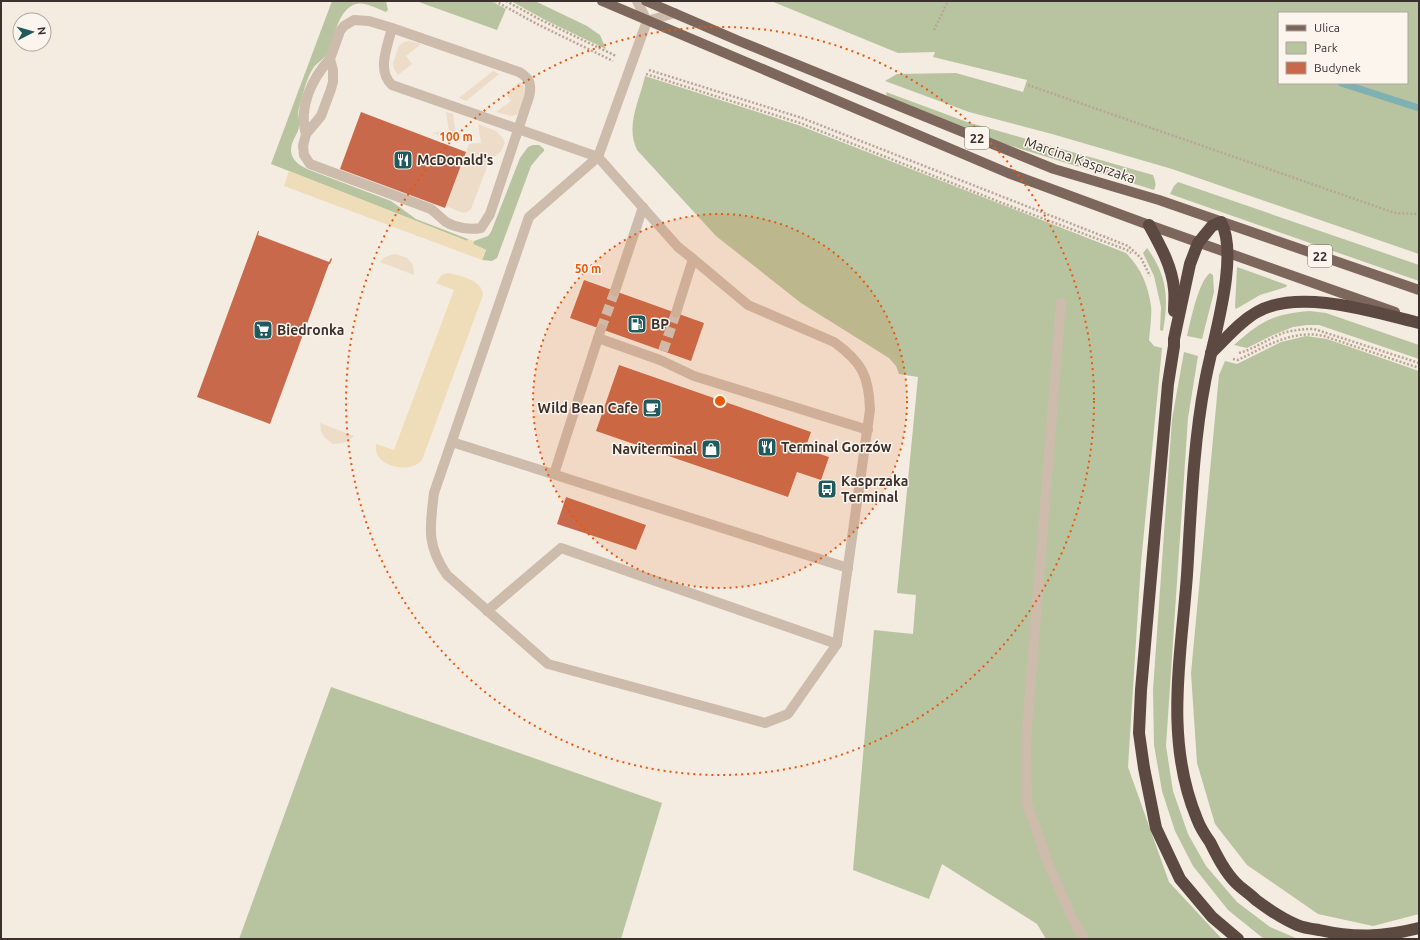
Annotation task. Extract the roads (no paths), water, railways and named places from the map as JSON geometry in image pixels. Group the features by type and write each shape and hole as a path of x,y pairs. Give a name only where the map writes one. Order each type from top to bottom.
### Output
{"highway":[{"path":"1174,339 1190,264 1198,242 1212,226 1220,222 1225,230 1227,253 1224,294 1214,351 1205,381 1197,439 1176,701 1179,758 1197,820 1220,860 1235,882 1264,906 1299,926 1341,935 1380,936 1419,928"},
{"path":"1149,225 1159,241 1169,265 1174,289 1174,346 1167,392 1139,733 1144,768 1156,828 1180,880 1212,917 1238,939"},
{"path":"1214,351 1242,322 1258,312 1276,305 1298,301 1343,305 1419,322"}],"main road":[{"name":"22","path":"602,1 1008,173 1419,322"},
{"name":"22","path":"646,1 675,13"},
{"name":"Marcina Kasprzaka","path":"675,13 739,41 1054,169 1159,200 1419,290"}],"lane":[{"path":"392,28 384,58 384,73 387,81 392,85 598,157 678,248 748,305 834,342 857,362 864,375 869,389 870,410 868,430 837,644 788,714 765,722 548,664 447,574 434,552 431,539 430,525 434,493 529,217 598,157 647,21 637,1"},
{"path":"647,21 675,13"},
{"path":"306,134 304,128 304,116 307,96 322,68 330,59 340,31 354,20 361,20 392,28 519,72 525,75 530,81 531,88 490,214 481,228 473,230 465,229 447,223 431,209 310,164 304,155 303,146 306,134 321,116 331,89 333,82 333,70 330,59"},
{"path":"615,291 643,207"},
{"path":"676,313 693,259"},
{"path":"1061,303 1026,742 1027,797 1048,864 1072,918 1084,939"},
{"path":"554,474 570,420 599,334 662,356 694,376 868,430"},
{"path":"452,442 848,568"},
{"path":"487,611 561,548 837,644"}],"waterway":[{"path":"1344,84 1419,108"}],"tunnel":[{"path":"601,329 615,291"},
{"path":"663,351 676,313"}],"place":[{"name":"McDonald's","path":"403,160"},
{"name":"BP","path":"637,324"},
{"name":"Biedronka","path":"263,330"},
{"name":"Wild Bean Cafe","path":"652,408"},
{"name":"Terminal Gorzów","path":"767,447"},
{"name":"Naviterminal","path":"711,449"},
{"name":"Kasprzaka Terminal","path":"827,489"}]}
